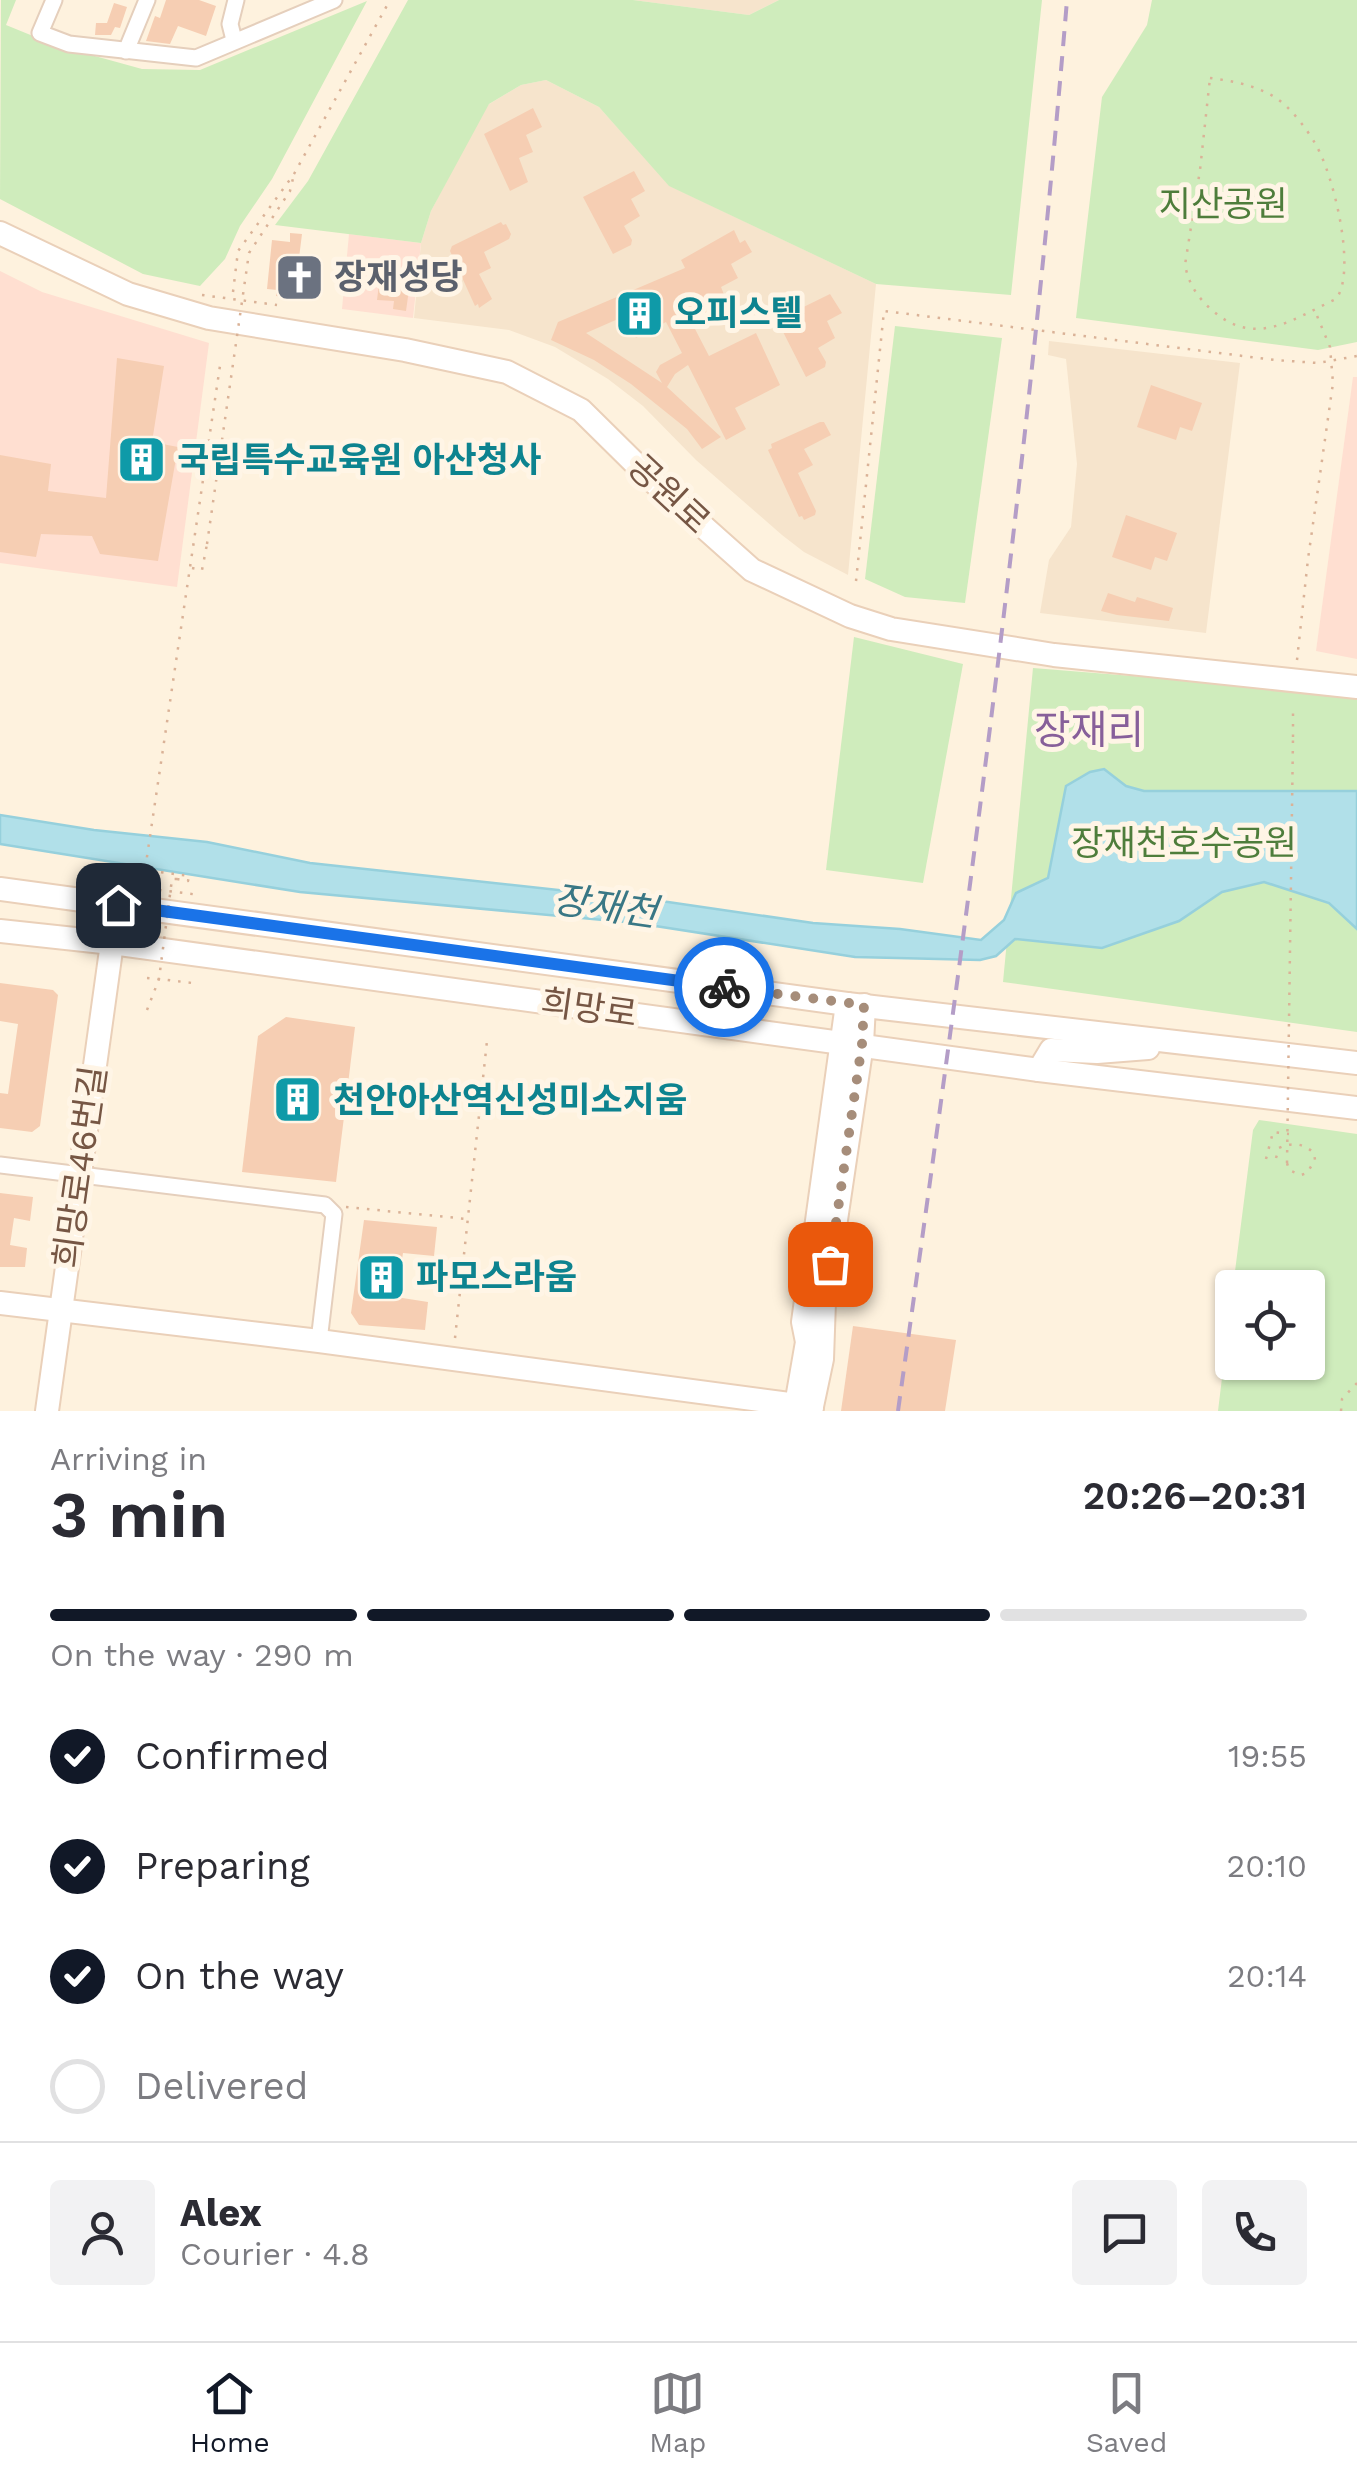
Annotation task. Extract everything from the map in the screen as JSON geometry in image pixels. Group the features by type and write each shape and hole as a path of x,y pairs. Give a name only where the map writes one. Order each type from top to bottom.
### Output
{"street":[{"path":"54,0 40,33 69,44 196,58 334,0"},
{"path":"126,51 147,0"},
{"path":"234,40 230,24 236,0"},
{"name":"공원로","path":"0,233 128,294 209,318 405,350 508,372 581,410 752,570 850,616 891,629 1054,655 1357,687"},
{"name":"희망로","path":"0,890 856,1004 1357,1063"},
{"name":"희망로","path":"0,931 1039,1070 1357,1108"},
{"name":"희망로46번길","path":"45,1407 112,943"},
{"path":"800,1409 822,1359 824,1301 856,1004"},
{"path":"1039,1070 1051,1050 1124,1051 1181,1042"},
{"path":"800,1409 807,1342 803,1322 853,1044"},
{"path":"0,1165 325,1206 334,1214 319,1341"},
{"path":"0,1304 319,1341 800,1409"}],"path":[{"path":"233,292 238,251 294,174 390,0"},
{"path":"1210,78 1238,82 1277,99 1318,147 1344,224 1350,266 1345,291 1315,309 1273,328 1251,330 1231,324 1213,311 1196,295 1187,278 1185,265 1210,78"},
{"path":"190,568 202,570 207,544 249,253 290,191 294,174"},
{"path":"202,295 277,306"},
{"path":"1298,660 1308,560 1328,434 1333,360 1315,309"},
{"path":"856,581 884,311 1275,360 1318,363 1357,356"},
{"path":"147,1010 159,979 172,879 188,880 189,876 145,870 221,359"},
{"path":"1276,1158 1279,1148 1287,1144 1298,1144 1314,1152 1315,1160 1308,1173 1295,1174 1287,1162 1289,1134 1293,706"},
{"path":"159,890 200,896"},
{"path":"147,978 192,983"},
{"path":"455,1340 487,1041"},
{"path":"1266,1159 1273,1132 1289,1134"},
{"path":"344,1207 469,1219"},
{"path":"1341,1411 1342,1399 1357,1383"}],"shaded area":[{"path":"633,0 779,0 749,15"},
{"path":"546,80 599,107 670,186 876,284 848,575 804,552 782,535 696,460 643,406 555,347 509,330 414,318 421,243 431,211 486,106 521,85"},
{"path":"349,234 421,243 413,318 342,309"},
{"path":"0,271 42,292 209,343 177,587 0,563"},
{"path":"1049,341 1240,363 1206,633 1040,613 1049,560 1071,527 1077,464 1066,359 1048,355"},
{"path":"1353,377 1357,377 1357,659 1316,651"}],"green space":[{"path":"1,0 16,0 6,25 55,45 142,69 200,70 367,1 272,179 240,226 225,259 200,286 143,274 0,199"},
{"path":"408,0 633,0 749,15 779,0 1042,0 1011,295 876,284 669,186 599,107 546,80 521,85 489,104 431,211 421,243 275,225 308,181"},
{"name":"지산공원","path":"1152,0 1357,0 1357,342 1318,350 1076,318 1102,97 1147,25"},
{"path":"895,326 1002,338 965,603 905,597 865,579"},
{"path":"854,637 963,664 923,883 826,870"},
{"name":"장재천호수공원","path":"1033,668 1357,694 1357,1032 1003,982"},
{"path":"1259,1120 1357,1134 1357,1411 1218,1411 1222,1380 1325,1380 1325,1270 1235,1270 1253,1130"}],"water":[{"name":"장재천","path":"1104,769 1126,786 1144,791 1357,791 1357,929 1329,903 1264,882 1222,892 1179,921 1102,948 1015,939 996,956 980,960 855,957 636,923 300,892 0,844 0,815 207,842 310,863 981,940 1004,920 1016,893 1048,878 1066,786"}],"building":[{"path":"166,0 199,0 216,6 206,36 178,26 170,44 146,41"},
{"path":"114,3 127,7 120,28 115,27 111,35 95,35 96,23 107,23"},
{"path":"533,108 542,127 526,135 533,152 519,158 528,182 510,191 484,134"},
{"path":"634,171 645,191 631,199 640,216 624,226 631,245 613,254 583,197"},
{"path":"501,222 511,234 509,239 484,252 491,268 479,274 492,299 479,308 450,251 452,246"},
{"path":"734,230 740,243 745,240 752,252 731,264 738,278 721,287 729,307 694,327 709,356 756,333 780,385 735,408 746,429 726,440 688,365 675,374 667,387 721,437 702,449 687,429 631,384 594,360 551,340 558,322 685,268 681,260","holes":["618,319 621,324 627,321 636,338 666,322 682,353 660,365 656,372 662,383 586,333"]},
{"path":"290,233 302,234 294,298 276,296 277,290 267,289 272,240 290,242"},
{"path":"373,272 411,275 406,311 393,309 394,301 377,300 379,284 371,283"},
{"path":"830,294 842,313 827,321 835,338 818,348 825,367 806,377 777,320"},
{"name":"국립특수교육원 아산청사","path":"117,358 164,366 152,442 178,447 158,561 100,554 92,536 41,534 36,557 0,552 0,455 51,464 48,491 106,498"},
{"path":"1151,385 1202,403 1192,431 1180,427 1176,440 1137,427"},
{"path":"824,422 831,435 804,449 813,465 798,473 816,511 804,520 799,517 768,450 771,444"},
{"path":"1126,515 1177,533 1167,561 1155,557 1151,570 1112,557"},
{"path":"1108,593 1173,608 1169,621 1101,611"},
{"path":"0,983 53,990 58,995 40,1126 32,1132 0,1128 0,1093 8,1094 18,1024 0,1021"},
{"path":"286,1017 355,1027 336,1182 242,1172 258,1036"},
{"path":"0,1193 33,1197 30,1221 14,1218 10,1245 27,1248 25,1267 0,1267"},
{"name":"파모스라움","path":"364,1220 437,1227 434,1256 403,1253 396,1297 428,1302 425,1330 359,1325 351,1313"},
{"path":"853,1326 956,1340 945,1411 841,1411"}],"railway":[{"path":"898,1411 1014,530 1067,0"}],"way so far":[{"path":"724,987 864,1005 862,1044 830,1264"}],"place":[{"name":"장재성당","path":"299,277"},
{"name":"오피스텔","path":"639,313"},
{"name":"국립특수교육원 아산청사","path":"142,460"},
{"name":"천안아산역신성미소지움","path":"298,1100"},
{"name":"파모스라움","path":"381,1277"}],"district":[{"name":"장재리","path":"1089,730"}],"route":[{"path":"118,905 724,987"}]}
